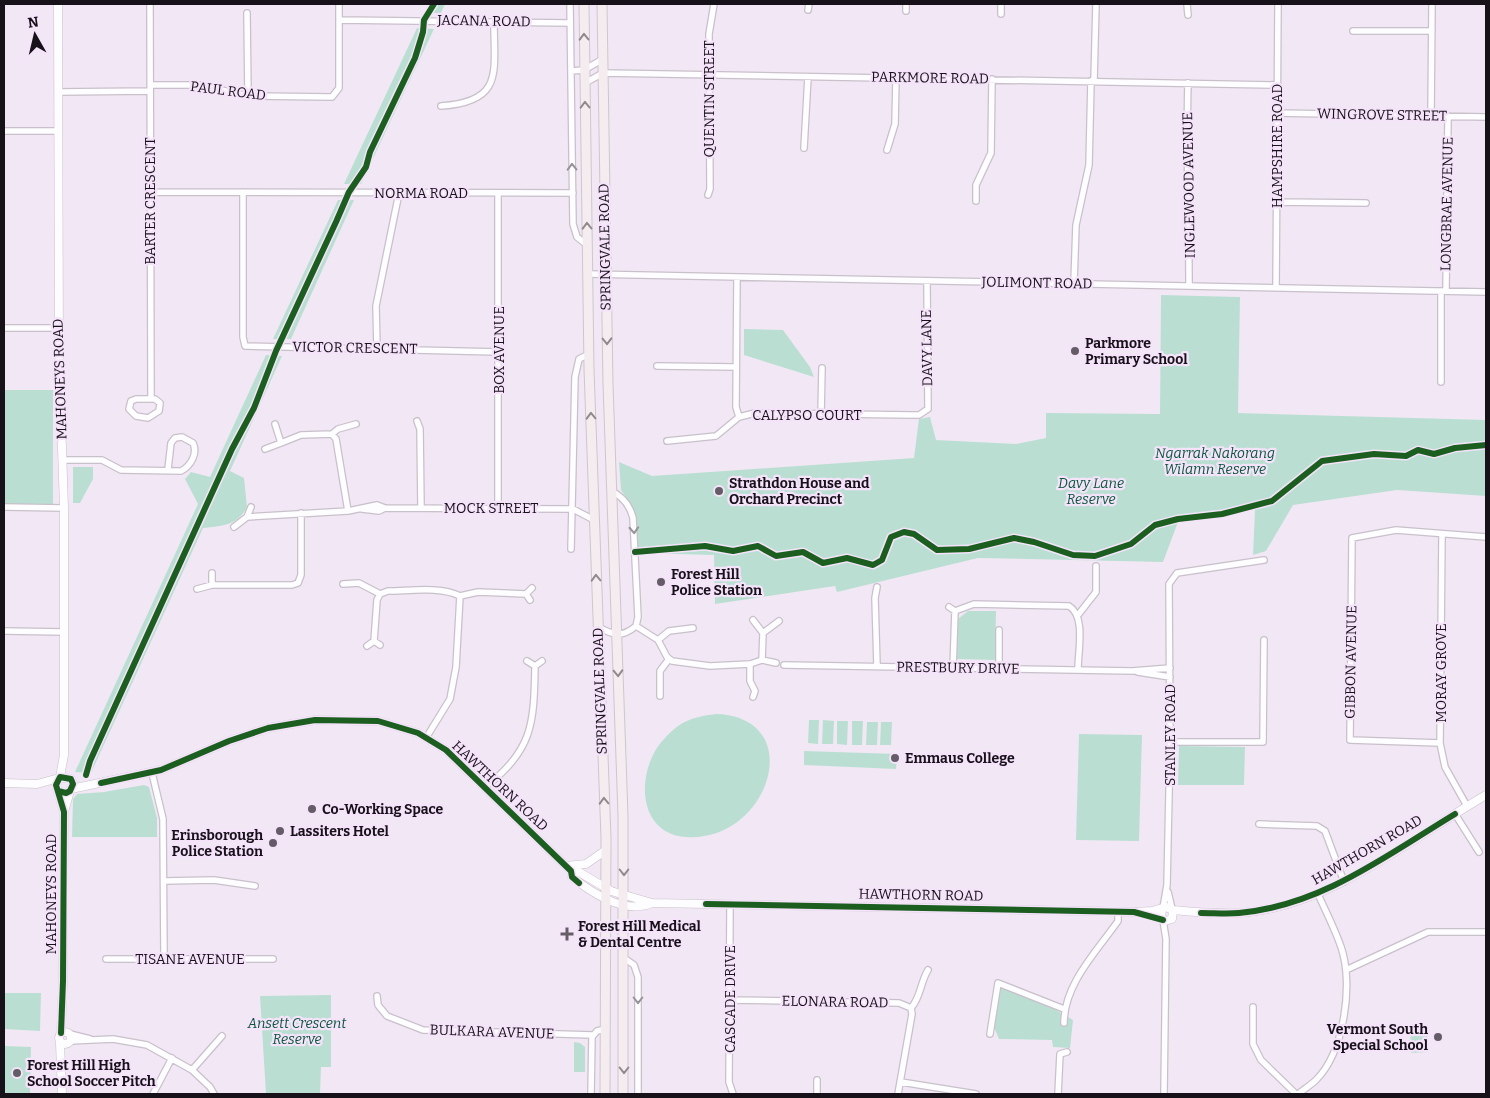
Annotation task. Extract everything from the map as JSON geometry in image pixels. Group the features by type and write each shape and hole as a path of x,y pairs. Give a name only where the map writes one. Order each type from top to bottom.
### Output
{"highway":[{"name":"SPRINGVALE ROAD","path":"584,4 589,354 606,850 605,1094"},
{"name":"SPRINGVALE ROAD","path":"602,4 611,491 624,900 624,1094"}],"main road":[{"name":"MAHONEYS ROAD","path":"58,4 59,328 64,508 64,755 60,778"},
{"name":"HAWTHORN ROAD","path":"71,790 88,784 152,773 240,736 268,728 309,721 349,719 378,721 408,729 451,754 569,868 579,872 624,900"},
{"name":"MAHONEYS ROAD","path":"64,755 70,779"},
{"path":"58,790 56,782 60,778"},
{"path":"4,783 37,784 66,793 71,790 73,784 70,779 60,778 37,784"},
{"name":"HAWTHORN ROAD","path":"70,779 88,784"},
{"name":"MAHONEYS ROAD","path":"58,790 64,812 63,997 68,1037 62,1078"},
{"name":"MAHONEYS ROAD","path":"64,812 71,790"},
{"name":"HAWTHORN ROAD","path":"569,868 572,877 606,899 652,903 1118,912 1134,912 1166,906 1173,909 1201,913 1238,913 1268,909 1318,894 1344,882 1486,795"},
{"path":"569,868 586,864 606,850"},
{"path":"1162,908 1160,916 1168,919 1173,909"},
{"name":"HAWTHORN ROAD","path":"1134,912 1168,919 1201,913"},
{"name":"MAHONEYS ROAD","path":"62,1094 60,1043 58,1038 68,1037"}],"street":[{"name":"BARTER CRESCENT","path":"150,4 151,399"},
{"path":"339,4 339,20"},
{"name":"SPRINGVALE ROAD","path":"570,4 574,229 579,239 587,245"},
{"name":"QUENTIN STREET","path":"708,195 710,189 709,34 714,4"},
{"path":"906,4 906,11"},
{"path":"1001,4 1001,14"},
{"path":"1074,284 1076,225 1089,164 1096,4"},
{"path":"1187,4 1188,15"},
{"name":"HAMPSHIRE ROAD","path":"1276,288 1278,4"},
{"path":"1431,116 1432,4"},
{"path":"247,13 248,96"},
{"name":"PAUL ROAD","path":"58,92 199,85 248,96 329,98 335,96 339,88 339,20"},
{"name":"JACANA ROAD","path":"339,20 570,23"},
{"path":"441,106 469,102 480,97 489,88 494,74 494,22"},
{"path":"1353,31 1432,31"},
{"path":"570,71 584,70 603,59"},
{"name":"PARKMORE ROAD","path":"584,83 603,74 1278,85"},
{"path":"804,148 808,77"},
{"path":"887,150 895,124 896,78"},
{"path":"976,202 976,185 991,153 992,79"},
{"name":"INGLEWOOD AVENUE","path":"1188,83 1189,286"},
{"name":"WINGROVE STREET","path":"1277,112 1486,117"},
{"name":"LONGBRAE AVENUE","path":"1440,382 1448,116"},
{"path":"4,131 58,131"},
{"name":"NORMA ROAD","path":"150,192 572,193"},
{"name":"VICTOR CRESCENT","path":"243,192 243,337 245,346 499,352"},
{"path":"377,349 376,306 399,193"},
{"name":"BOX AVENUE","path":"498,194 498,507"},
{"path":"1277,202 1366,203"},
{"name":"JOLIMONT ROAD","path":"588,274 1486,292"},
{"path":"737,277 736,407 739,417"},
{"name":"DAVY LANE","path":"923,412 928,409 927,280"},
{"path":"4,328 59,328"},
{"path":"571,549 575,377 580,359 589,354"},
{"path":"657,366 736,367"},
{"path":"821,414 822,368"},
{"name":"BARTER CRESCENT","path":"136,399 151,399 160,403 159,411 156,415 142,418 136,416 129,409 132,401 136,399"},
{"name":"CALYPSO COURT","path":"667,441 716,436 739,417 755,412 912,416 923,412"},
{"path":"417,420 420,429 421,508"},
{"path":"275,424 281,443"},
{"path":"265,450 301,435 332,434 338,429 356,424"},
{"path":"332,434 336,439 348,511"},
{"path":"62,460 102,460 121,470 181,470 186,468 195,453 193,443 182,437 175,438 171,443 168,469"},
{"path":"598,627 616,635 626,633 636,626 638,617 633,518 627,504 619,495 611,491"},
{"path":"234,526 247,517 250,507"},
{"name":"MOCK STREET","path":"247,517 362,509 379,512 385,508 498,507 572,509 594,520"},
{"path":"4,508 64,508"},
{"path":"197,589 212,585 292,585 298,583 302,575 302,513"},
{"name":"GIBBON AVENUE","path":"1440,743 1350,740 1352,538 1396,530 1442,534"},
{"path":"1442,534 1486,537"},
{"name":"MORAY GROVE","path":"1442,534 1440,743 1445,767 1467,806"},
{"name":"STANLEY ROAD","path":"1162,908 1167,885 1170,742 1169,584 1177,573 1264,560"},
{"path":"1078,669 1078,615 1096,592 1096,566"},
{"path":"212,573 212,585"},
{"path":"343,584 359,583 380,594"},
{"path":"877,587 875,598 877,666"},
{"path":"374,641 377,600 380,594 388,591 438,591 460,596 478,592 526,594 532,588"},
{"path":"526,594 530,600"},
{"path":"426,738 450,699 456,667 460,596"},
{"path":"948,607 955,611 974,604 1069,606 1078,615"},
{"path":"953,668 955,611"},
{"path":"753,620 763,633 762,660"},
{"path":"763,633 779,621"},
{"path":"636,626 658,640 669,660"},
{"path":"658,640 669,631 693,628"},
{"path":"999,630 999,668"},
{"path":"4,631 64,632"},
{"path":"1170,742 1263,742 1264,640"},
{"path":"374,641 380,645"},
{"path":"367,646 374,641"},
{"path":"669,660 702,666 750,664 762,660 776,663"},
{"path":"660,696 660,671 669,660"},
{"path":"527,661 534,666"},
{"path":"534,666 542,661"},
{"path":"750,664 751,683 755,691 753,697"},
{"name":"PRESTBURY DRIVE","path":"784,664 1132,671 1170,668"},
{"path":"485,788 516,760 527,738 534,716 534,666"},
{"name":"PRESTBURY DRIVE","path":"1132,671 1152,676 1170,677"},
{"path":"152,773 163,815 164,957"},
{"path":"1454,814 1479,852"},
{"path":"1259,824 1317,826 1325,831 1344,882"},
{"path":"164,881 214,880 255,886"},
{"name":"STANLEY ROAD","path":"1167,885 1173,909"},
{"path":"1253,1007 1253,1044 1261,1060 1297,1094 1317,1079 1332,1054 1340,1034 1346,970 1342,948 1318,894"},
{"name":"CASCADE DRIVE","path":"730,904 731,1000 729,1082 732,1094"},
{"path":"1064,1022 1064,1009 1071,988 1118,921 1118,912"},
{"path":"1164,1094 1166,938 1168,919"},
{"path":"1346,970 1428,932 1485,932"},
{"name":"TISANE AVENUE","path":"106,960 156,959 164,957 182,959 273,958"},
{"path":"624,958 632,962 638,977 638,1094"},
{"path":"898,1094 912,1014 910,1008 918,1000 922,979 928,970"},
{"path":"990,1034 999,975"},
{"path":"998,983 1064,1009"},
{"name":"BULKARA AVENUE","path":"377,996 378,1005 387,1016 423,1030 593,1035"},
{"name":"ELONARA ROAD","path":"731,1000 899,1003 910,1008"},
{"path":"591,1094 593,1035 597,1031 606,1029"},
{"path":"192,1070 222,1036"},
{"path":"68,1037 136,1042 172,1058 192,1070 214,1094"},
{"path":"1058,1094 1060,1054 1067,1052"},
{"path":"153,1094 172,1058"},
{"path":"817,1080 817,1094"},
{"path":"901,1082 976,1094"}],"green space":[{"path":"429,4 445,4 441,13 424,13"},
{"path":"417,28 434,29 361,184 344,184"},
{"path":"338,200 354,200 291,339 273,339"},
{"name":"Davy Lane Reserve","path":"1161,295 1240,297 1238,413 1486,420 1486,496 1397,490 1293,505 1266,551 1253,555 1255,510 1178,522 1163,562 978,558 837,592 835,586 715,604 714,555 638,553 633,508 621,490 619,462 652,476 914,458 919,419 930,417 936,440 1016,444 1046,438 1046,413 1160,414"},
{"path":"744,329 783,330 810,367 814,377 744,355"},
{"path":"266,355 282,356 230,471 244,478 247,507 239,518 228,524 203,528 91,773 75,772 198,504 185,479 191,472 210,477"},
{"path":"4,390 53,390 53,505 4,505"},
{"path":"73,467 93,467 93,479 80,503 73,503"},
{"path":"968,611 996,611 995,660 957,659 958,619"},
{"path":"717,714 745,721 763,736 770,756 767,779 757,802 739,821 715,834 686,837 672,834 660,827 652,818 647,807 645,781 648,768 658,747 678,726 697,717"},
{"path":"809,720 819,720 818,744 808,743"},
{"path":"823,720 834,721 833,744 822,744"},
{"path":"837,721 848,721 847,745 837,744"},
{"path":"852,721 863,721 862,745 852,745"},
{"path":"867,722 878,722 877,745 866,745"},
{"path":"881,722 892,722 891,745 880,745"},
{"path":"1079,734 1142,735 1139,841 1076,840"},
{"path":"1179,746 1245,747 1244,785 1178,785"},
{"path":"804,751 897,754 896,769 804,765"},
{"path":"144,785 149,787 157,818 157,837 72,837 73,799 77,794 104,792"},
{"path":"1001,986 1056,1010 1073,1020 1070,1048 1053,1047 1052,1040 999,1039 994,1027"},
{"path":"4,993 41,993 40,1031 4,1029"},
{"name":"Ansett Crescent Reserve","path":"331,995 331,1067 321,1067 320,1094 266,1094 260,996"},
{"path":"1410,1027 1427,1027 1428,1052 1411,1053"},
{"path":"574,1042 580,1043 585,1047 585,1072 574,1072"},
{"name":"Forest Hill High School Soccer Pitch","path":"4,1046 31,1047 30,1094 4,1094"}],"cycle path":[{"path":"86,775 90,761 232,449 254,408 276,351 349,192 366,167 370,152 415,58 423,32 424,20 434,4"},
{"path":"635,552 705,546 733,551 758,546 776,556 803,552 823,563 847,558 873,565 882,560 891,537 904,532 914,534 937,550 969,549 1014,538 1034,542 1073,555 1095,556 1131,544 1155,525 1178,519 1222,514 1272,501 1322,461 1374,454 1406,456 1418,450 1434,454 1455,448 1486,445"},
{"path":"101,783 161,770 229,741 268,728 315,720 378,721 418,733 446,750 571,871 572,877 579,883"},
{"path":"58,791 66,793 70,791 73,784 71,779 60,777 56,785 64,812 61,1033"},
{"path":"1201,913 1239,913 1269,908 1298,900 1352,876 1455,814"},
{"path":"706,904 1134,912 1163,920"}],"place":[{"name":"Parkmore Primary School","path":"1075,351"},
{"name":"Strathdon House and Orchard Precinct","path":"719,491"},
{"name":"Forest Hill Police Station","path":"661,582"},
{"name":"Emmaus College","path":"895,758"},
{"name":"Co-Working Space","path":"312,809"},
{"name":"Lassiters Hotel","path":"280,831"},
{"name":"Erinsborough Police Station","path":"273,843"},
{"name":"Forest Hill Medical & Dental Centre","path":"567,934"},
{"name":"Vermont South Special School","path":"1438,1037"},
{"name":"Forest Hill High School Soccer Pitch","path":"17,1073"}],"park label":[{"name":"Ngarrak Nakorang Wilamn Reserve","path":"1215,462"}]}
